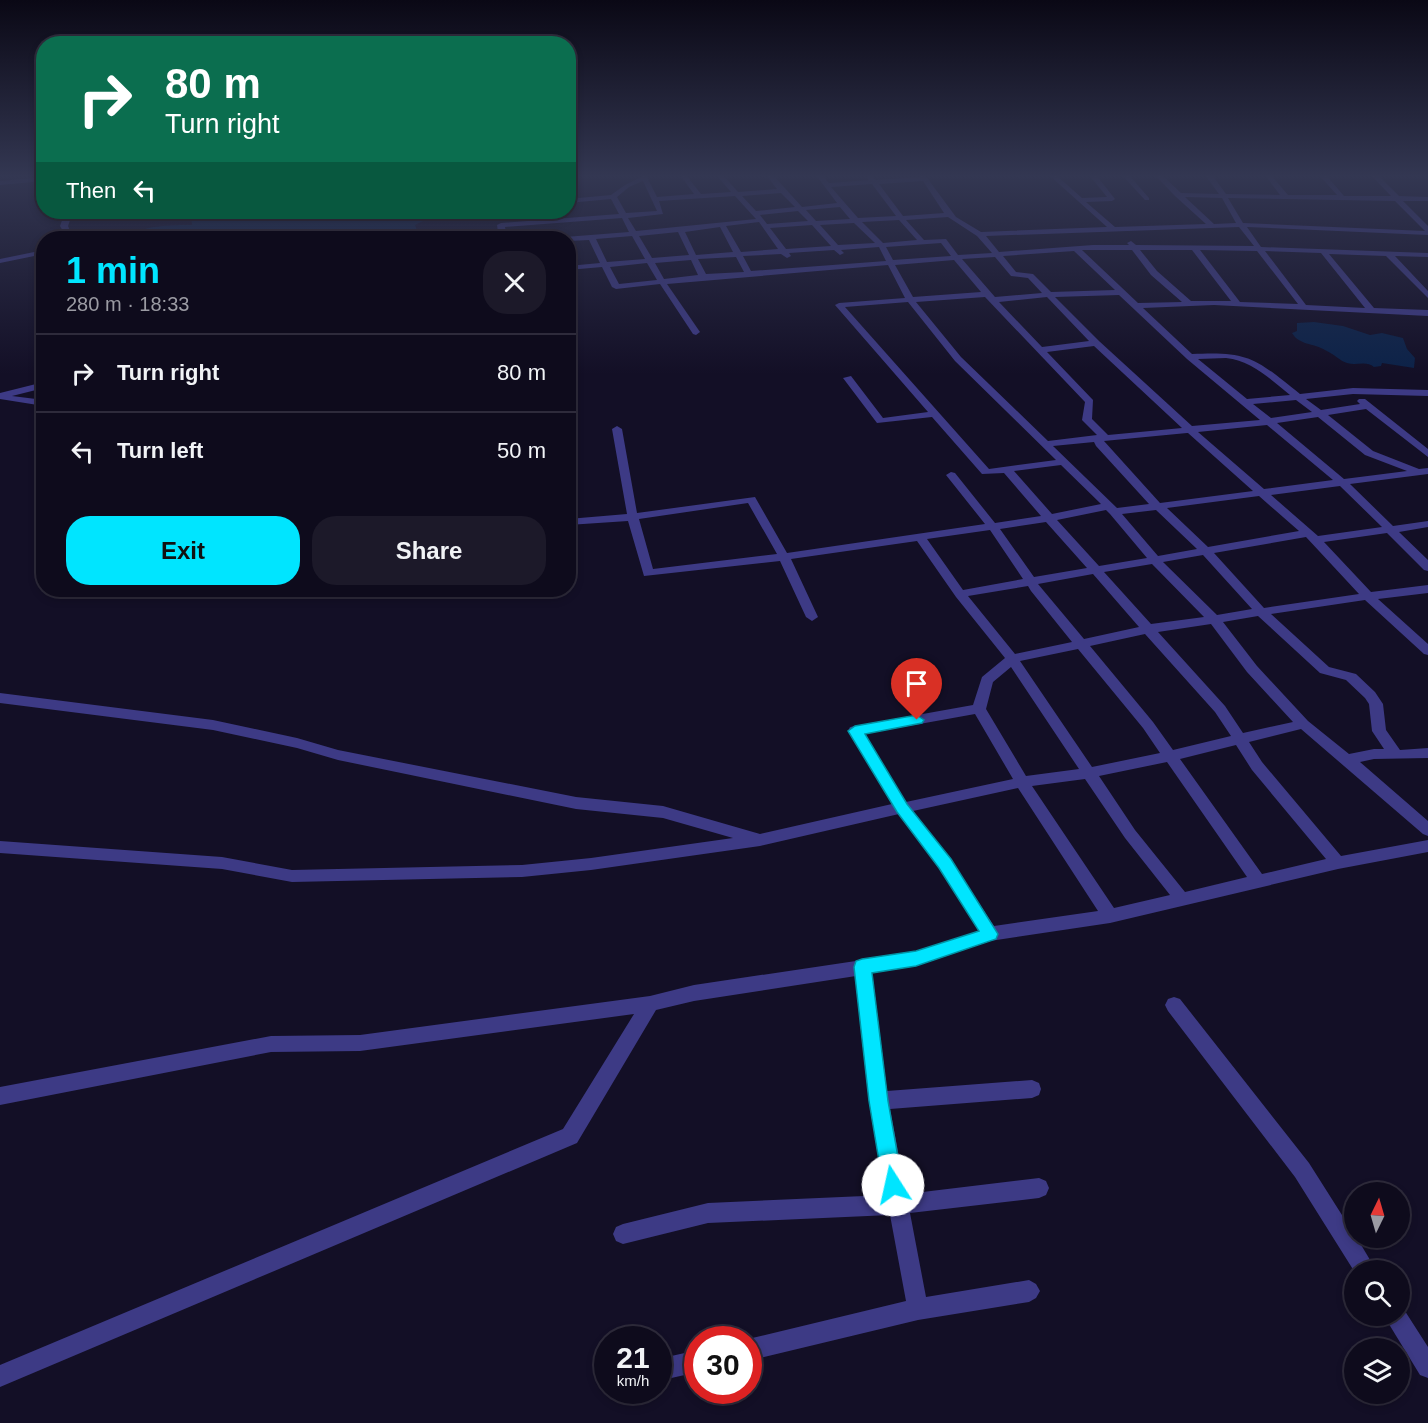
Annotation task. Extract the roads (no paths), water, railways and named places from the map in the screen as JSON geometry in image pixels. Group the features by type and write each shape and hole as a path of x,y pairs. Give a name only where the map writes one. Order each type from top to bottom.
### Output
{"street":[{"path":"593,241 616,287 703,277 1075,248 1194,247 1428,255"},
{"path":"640,241 662,282 696,332"},
{"path":"686,241 703,277"},
{"path":"732,241 749,274"},
{"path":"776,241 799,270"},
{"path":"831,241 849,266"},
{"path":"877,241 910,299 958,359 1112,510 1155,560 1214,619 1252,669 1303,724 1428,830"},
{"path":"576,267 694,257 934,241"},
{"path":"943,241 991,297 1090,402 1087,420 1102,438"},
{"path":"986,241 1014,274 1030,276 1046,295 1096,343 1191,431 1312,537 1368,596 1428,651"},
{"path":"1129,241 1135,246 1154,273 1189,304"},
{"path":"1230,241 1235,248"},
{"path":"1253,241 1303,306"},
{"path":"1194,247 1237,303"},
{"path":"1075,248 1190,357 1343,483 1428,567"},
{"path":"1323,251 1371,310"},
{"path":"0,261 36,254"},
{"path":"1388,254 1428,296"},
{"path":"1064,462 986,471 840,305 910,299 1123,292"},
{"path":"1137,306 1237,303 1428,313"},
{"path":"1041,350 1096,343"},
{"path":"1190,357 1237,355 1260,367 1369,453 1424,472"},
{"path":"848,378 880,421 934,414"},
{"path":"0,397 36,387"},
{"path":"1244,402 1353,391 1428,393"},
{"path":"1353,391 1367,406 1428,454"},
{"path":"0,397 36,402"},
{"path":"1046,444 1191,431 1367,406"},
{"path":"617,429 622,473 631,517 648,573 784,557 1048,518 1160,507 1424,472"},
{"path":"1102,438 1100,444 1261,612 1325,670 1346,674 1370,695 1376,704 1379,730 1396,755"},
{"path":"1006,469 1220,709 1257,766 1338,863"},
{"path":"951,475 993,527 1031,582 1170,756 1259,882"},
{"path":"576,521 631,517 751,499 784,557 812,617"},
{"path":"960,594 1204,550 1312,537 1390,531 1428,524"},
{"path":"920,537 960,594 1012,659 1130,834 1182,899"},
{"path":"1110,916 1022,782 979,709 987,680 1012,659 1148,629 1428,589"},
{"path":"0,698 229,726 306,744 338,755 554,799 663,812 760,840"},
{"path":"979,709 855,731 902,808 945,863 990,934"},
{"path":"0,847 222,863 292,876 522,871 591,864 760,840 1022,782 1088,773 1170,756 1303,724"},
{"path":"1346,760 1374,754 1428,753"},
{"path":"0,1096 271,1044 360,1043 650,1004 694,993 916,959 990,934 1110,916 1338,863 1428,846"},
{"path":"862,967 879,1101 918,1309"},
{"path":"0,1376 570,1136 650,1004"},
{"path":"1174,1005 1302,1170 1360,1260"},
{"path":"879,1101 1032,1089"},
{"path":"623,1234 708,1213 897,1206 1039,1188"},
{"path":"762,1347 918,1309 1029,1291"},
{"path":"1401,1326 1428,1367"}],"water":[{"path":"1314,322 1343,326 1370,335 1382,333 1403,338 1407,349 1415,358 1414,368 1382,363 1381,366 1374,367 1368,364 1347,363 1331,353 1298,340 1292,333 1297,331 1297,323"}]}
